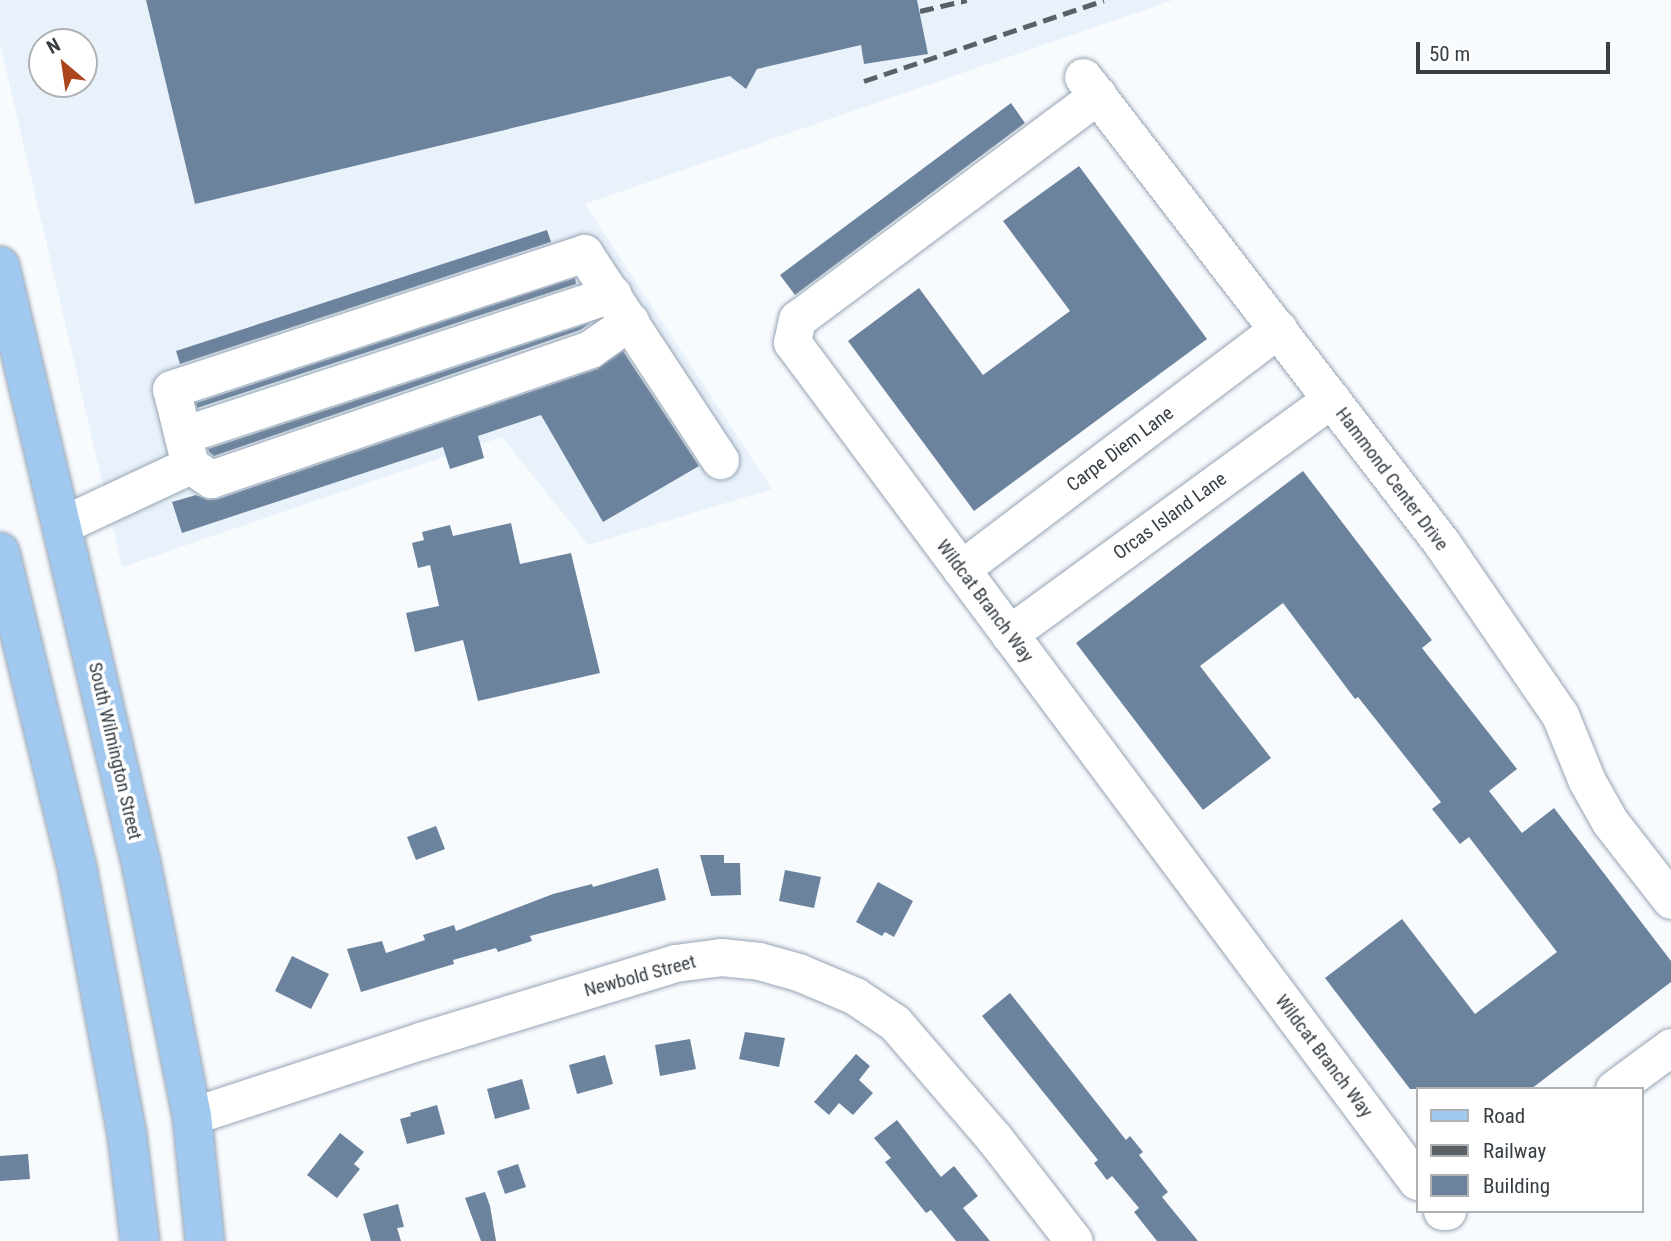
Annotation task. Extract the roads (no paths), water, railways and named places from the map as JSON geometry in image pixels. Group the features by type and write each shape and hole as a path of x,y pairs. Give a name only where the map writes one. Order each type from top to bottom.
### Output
{"main road":[{"name":"South Wilmington Street","path":"0,266 141,863 192,1116 205,1241"},
{"path":"0,552 78,873 127,1135 140,1241"}],"street":[{"name":"Hammond Center Drive","path":"1091,86 1441,542 1560,715 1587,780 1610,822 1671,900"},
{"name":"Wildcat Branch Way","path":"1091,86 797,319 792,342 1416,1180"},
{"path":"621,308 590,349 211,479 187,450 171,389 584,253 621,308 720,460"},
{"name":"Carpe Diem Lane","path":"961,569 1278,329"},
{"name":"Orcas Island Lane","path":"1009,634 1331,399"},
{"path":"62,525 187,450"},
{"name":"Newbold Street","path":"192,1116 420,1041 675,963 722,957 759,961 798,972 855,996 895,1023 993,1138 1074,1241"},
{"path":"1617,1087 1671,1047"}],"railway":[{"path":"920,11 967,0"},
{"path":"864,81 1104,0"}]}
